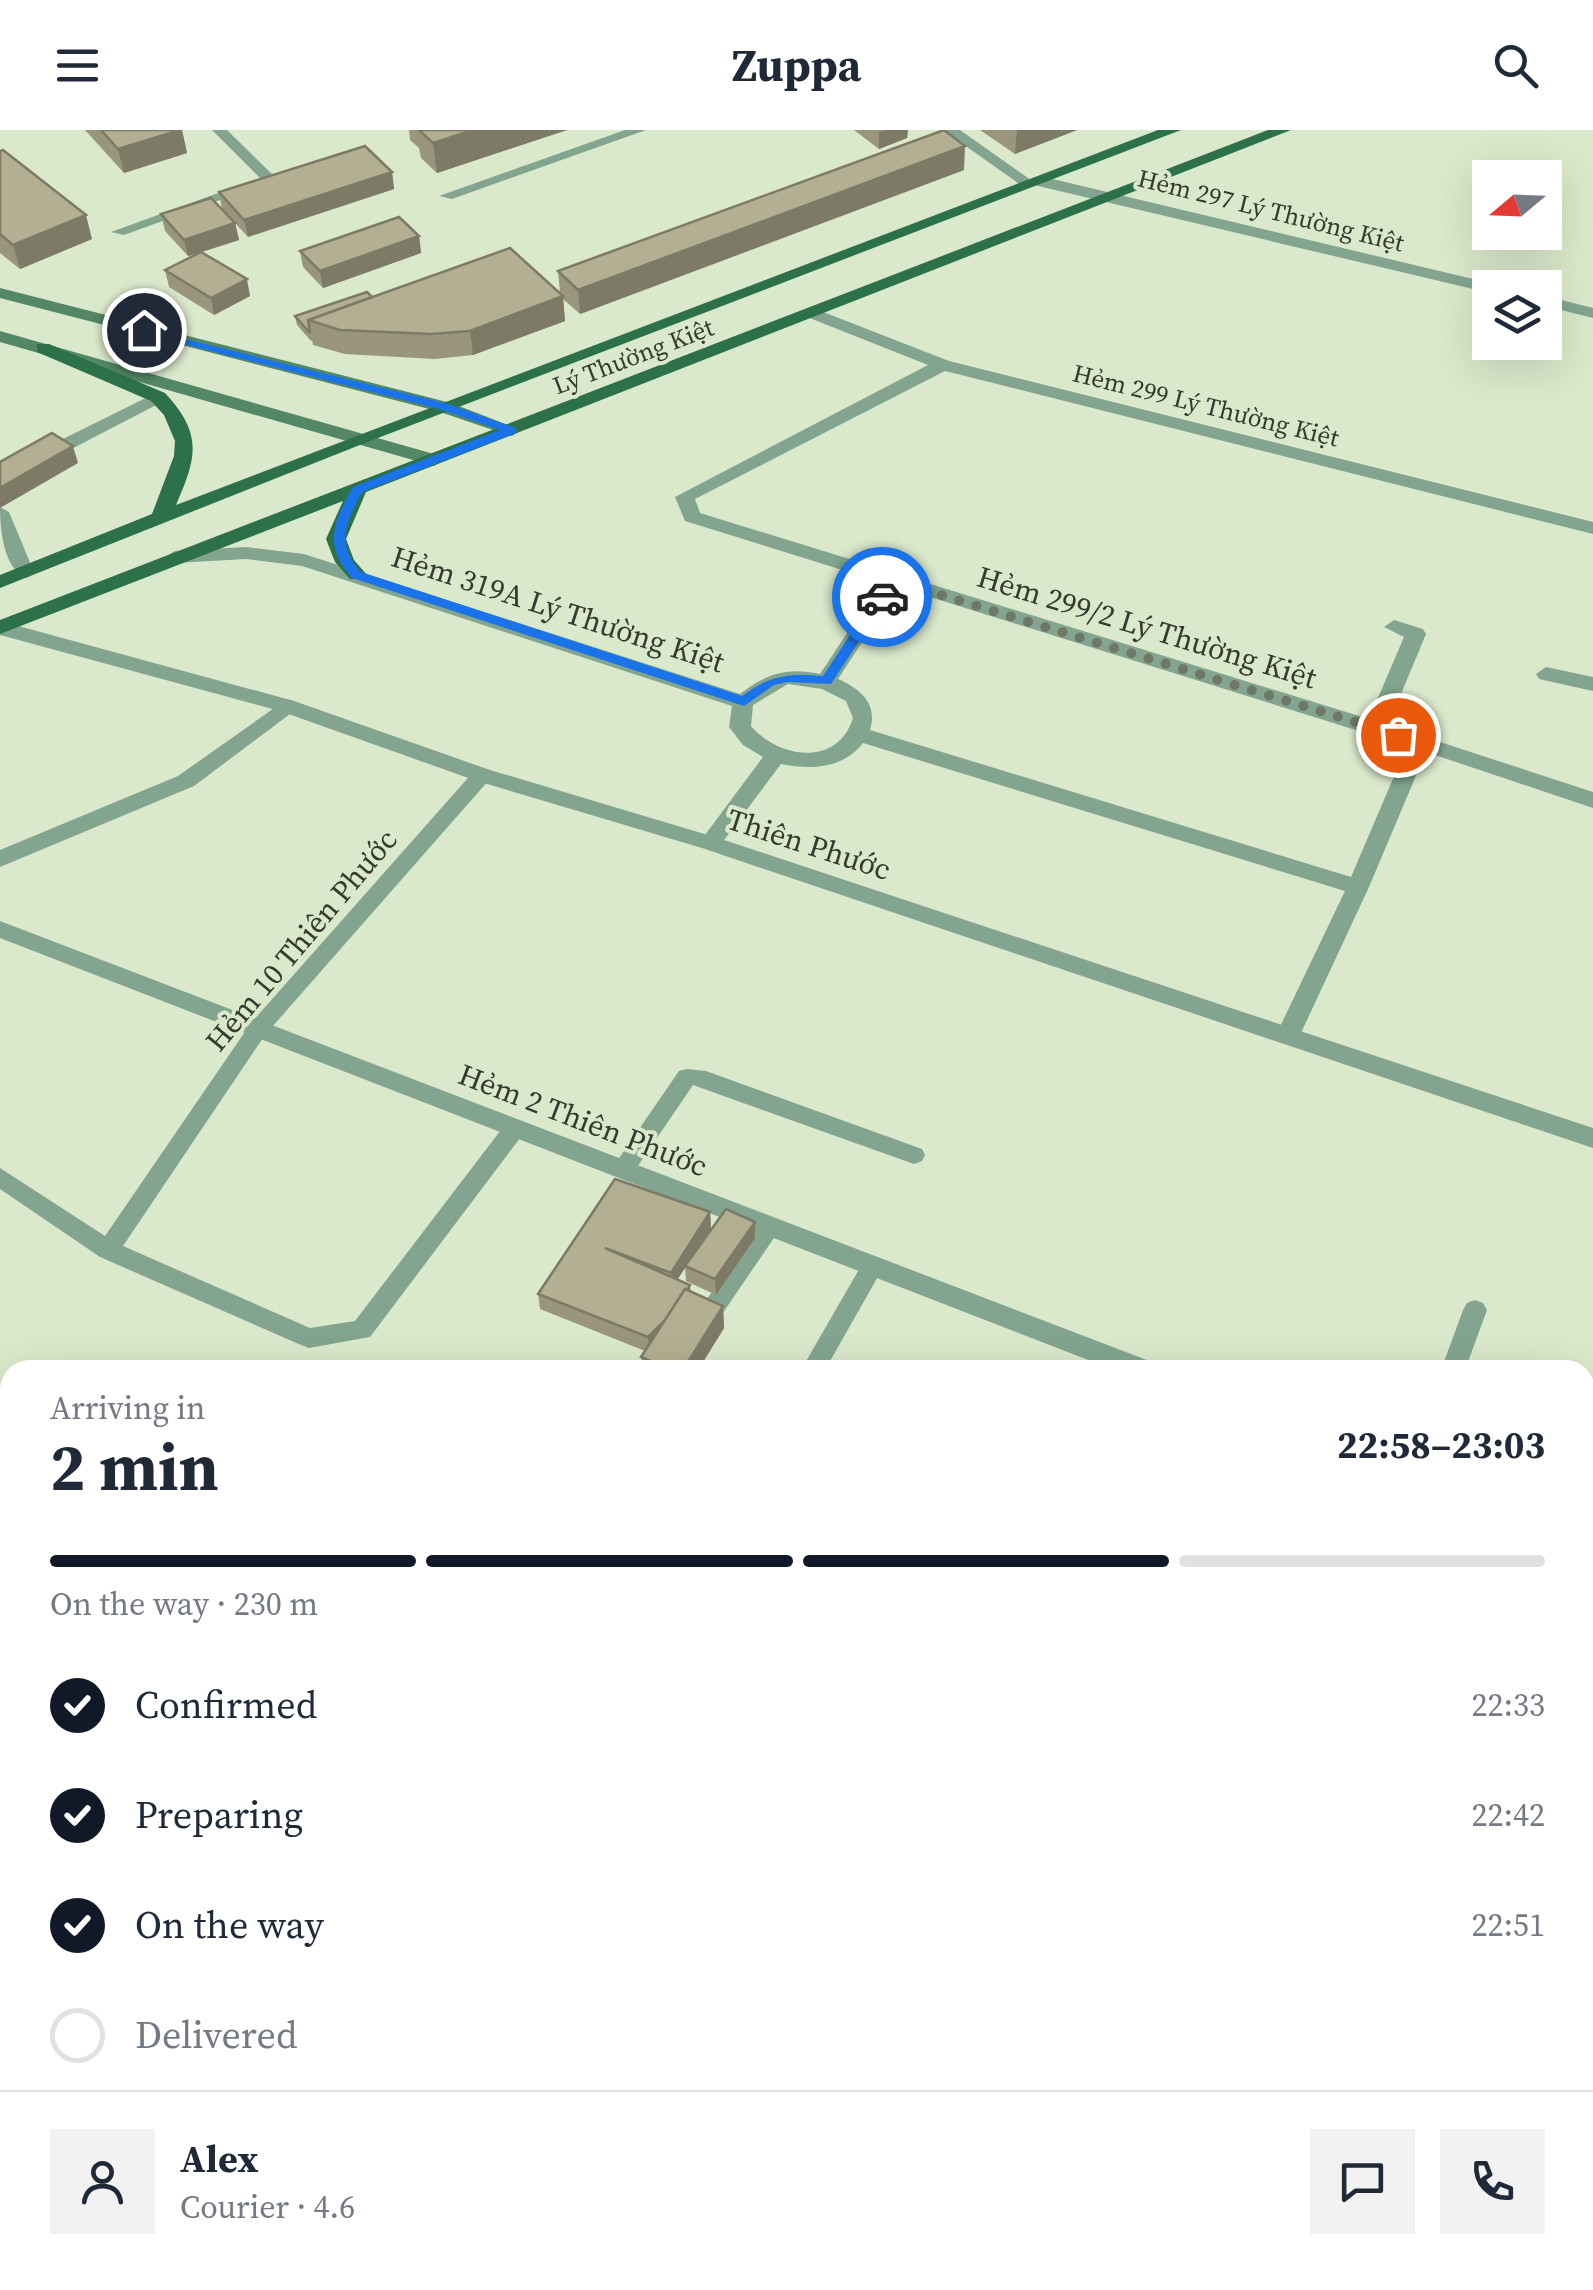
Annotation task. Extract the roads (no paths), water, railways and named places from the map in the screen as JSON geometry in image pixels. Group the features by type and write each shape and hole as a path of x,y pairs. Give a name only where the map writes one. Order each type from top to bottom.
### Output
{"main road":[{"name":"Lý Thường Kiệt","path":"0,582 363,437 1173,130"},
{"name":"Lý Thường Kiệt","path":"0,627 1283,130"},
{"path":"0,293 444,406 512,430"},
{"path":"0,336 434,460"},
{"path":"42,348 158,397 183,426 186,444 182,465 160,520"},
{"path":"357,490 336,539 345,562 357,575"}],"street":[{"name":"Hẻm 297 Lý Thường Kiệt","path":"1036,183 1112,197 1472,284"},
{"path":"1562,306 1593,313"},
{"name":"Hẻm 299 Lý Thường Kiệt","path":"813,313 943,365 1593,528"},
{"name":"Hẻm 299/2 Lý Thường Kiệt","path":"943,365 685,496 692,517 1376,728 1593,800"},
{"name":"Hẻm 319A Lý Thường Kiệt","path":"176,556 272,555 357,575 744,702"},
{"path":"826,680 892,580"},
{"name":"Thiên Phước","path":"0,627 287,706 482,775 710,843 1593,1138"},
{"path":"1376,728 1416,634 1394,628"},
{"path":"1546,674 1593,684"},
{"path":"788,677 826,680 842,688 861,709 858,734 833,754 815,759 775,756 747,739 740,727 744,702 770,682 788,677"},
{"path":"0,859 186,781 287,706"},
{"path":"858,734 1358,887"},
{"path":"1288,1035 1358,887 1419,742"},
{"path":"710,843 775,756"},
{"name":"Hẻm 2 Thiên Phước","path":"0,929 1117,1360"}],"lane":[{"path":"219,130 270,180"},
{"path":"446,196 639,130"},
{"path":"950,130 1036,183"},
{"path":"119,232 287,174"},
{"path":"0,481 8,473 158,397"},
{"path":"0,512 26,572"},
{"name":"Hẻm 10 Thiên Phước","path":"108,1250 258,1029 482,775"},
{"path":"623,1170 687,1078 698,1076 914,1155"},
{"path":"0,1177 108,1250 309,1338 362,1330 515,1128"},
{"path":"708,1316 770,1226"},
{"path":"818,1360 873,1266"},
{"path":"1457,1360 1475,1310"}]}
